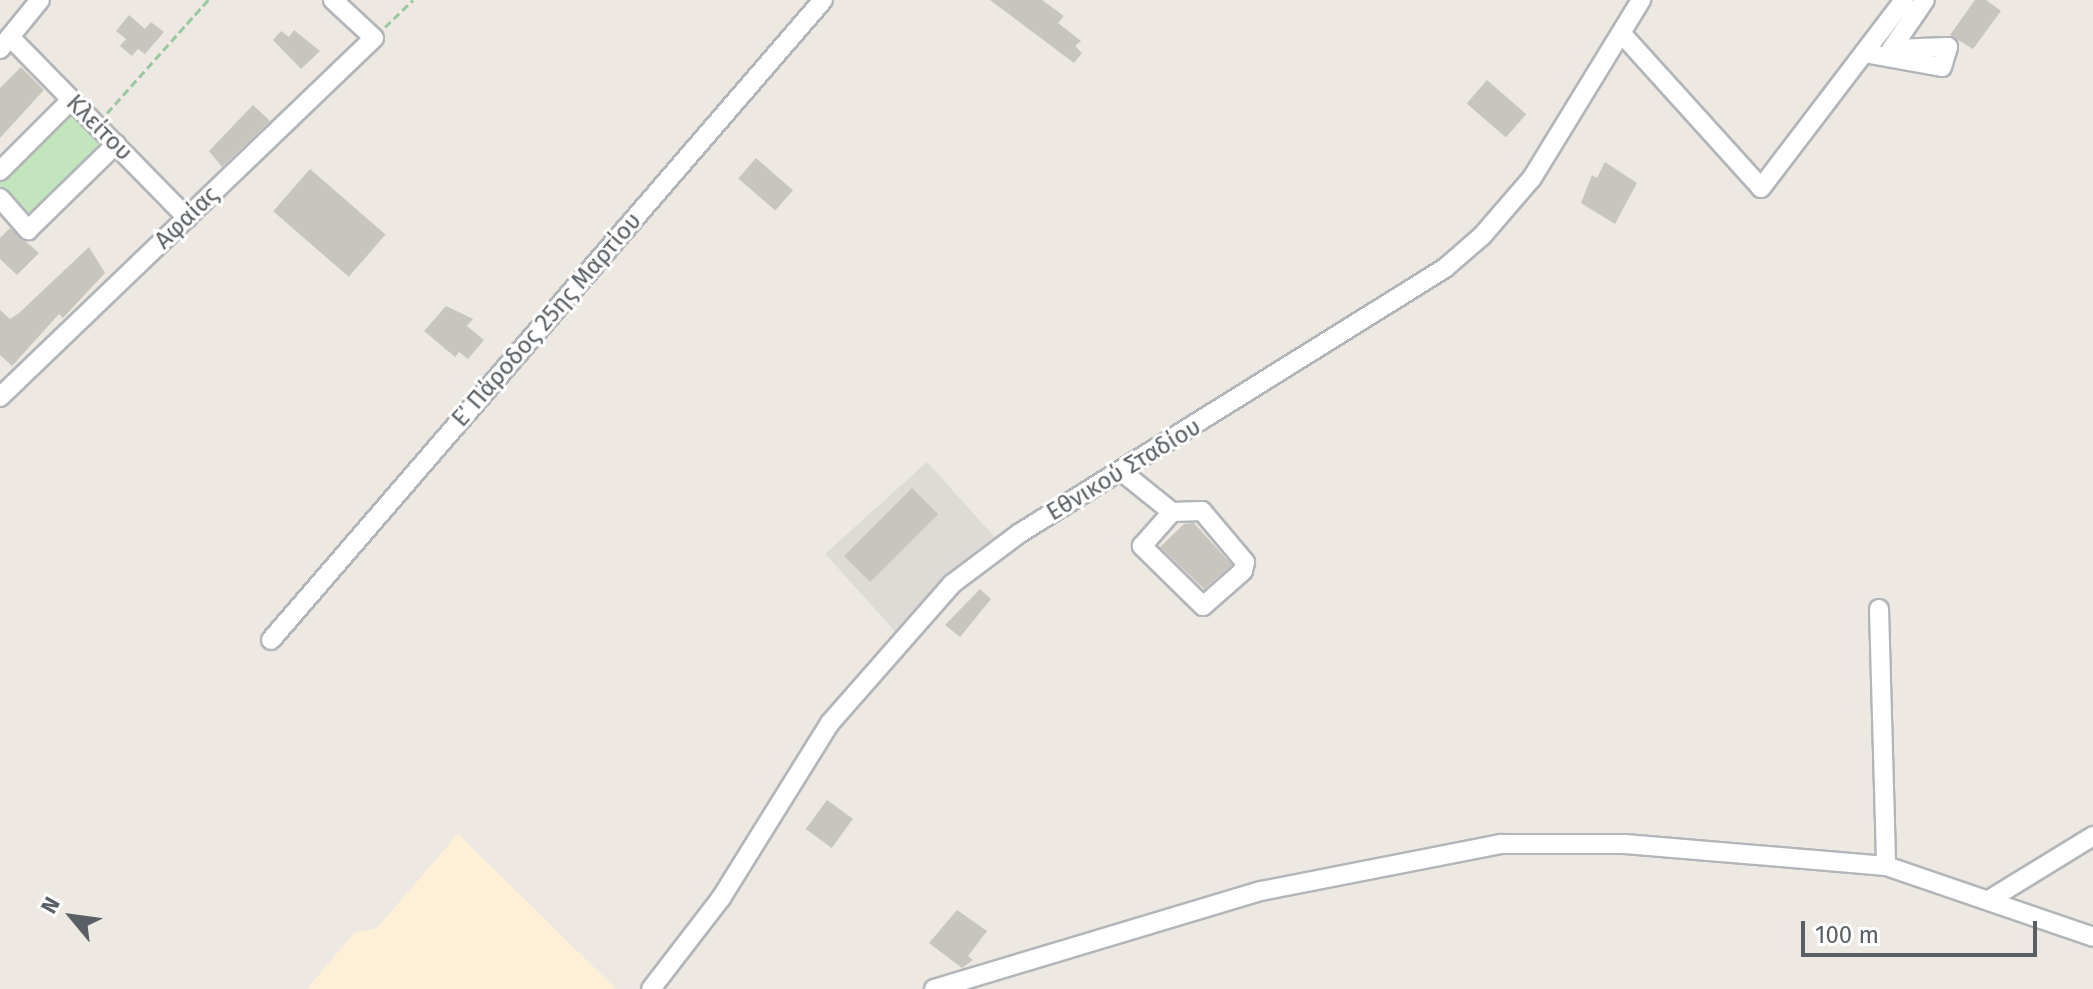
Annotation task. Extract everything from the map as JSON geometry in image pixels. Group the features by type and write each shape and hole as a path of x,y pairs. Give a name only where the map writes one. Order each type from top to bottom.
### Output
{"street":[{"path":"5,43 40,0"},
{"path":"333,0 374,38"},
{"name":"Ε΄ Πάροδος 25ης Μαρτίου","path":"271,640 823,0"},
{"name":"Εθνικού Σταδίου","path":"651,989 721,898 800,764 903,635 984,557 1356,328 1445,268 1482,236 1532,178 1641,0"},
{"path":"1622,34 1761,188 1904,0"},
{"path":"1864,53 1890,52 1925,0"},
{"name":"Αφαίας","path":"0,397 374,38"},
{"name":"Κλείτου","path":"5,43 97,124 187,218"},
{"path":"0,171 71,100"},
{"path":"3,207 28,230 116,144"},
{"path":"1121,471 1172,512 1202,511 1245,562 1243,571 1203,606 1142,546 1172,512"},
{"path":"1879,609 1886,866"},
{"path":"1992,898 2093,836"},
{"path":"934,989 1261,891 1501,844 1625,844 1886,866 1992,898 2093,937"}],"path":[{"path":"97,124 208,0"},
{"path":"374,38 413,0"}],"shaded area":[{"path":"927,462 1002,545 900,637 825,554"},
{"path":"458,834 616,989 307,989 354,933 377,928"}],"green space":[{"path":"67,109 105,149 27,224 0,195 0,176"}],"building":[{"path":"990,0 1042,0 1064,16 1058,23 1081,41 1075,46 1082,53 1074,63"},
{"path":"1975,0 1986,0 2001,11 1973,49 1950,35"},
{"path":"129,15 145,29 151,22 164,32 145,54 138,49 132,56 120,46 126,39 116,31"},
{"path":"294,30 320,51 301,69 273,40 281,31 289,37"},
{"path":"21,67 44,90 0,138 0,88"},
{"path":"1487,80 1526,114 1506,138 1467,103"},
{"path":"253,105 270,121 222,167 209,151"},
{"path":"756,158 793,190 775,211 738,178"},
{"path":"1605,162 1637,183 1615,224 1581,203 1592,175 1597,178"},
{"path":"310,169 385,235 349,277 273,211"},
{"path":"10,228 39,253 17,275 0,259 0,238"},
{"path":"89,247 105,273 63,318 59,314 12,366 0,355 0,310 10,319 19,313"},
{"path":"446,306 473,319 467,326 484,340 468,359 459,352 455,357 424,331"},
{"path":"912,488 938,514 870,582 844,556"},
{"path":"1194,523 1232,565 1204,589 1160,547 1184,524"},
{"path":"980,589 991,599 960,637 945,625"},
{"path":"827,800 853,819 832,848 806,829"},
{"path":"957,910 987,931 968,956 973,960 962,968 929,943"}]}
